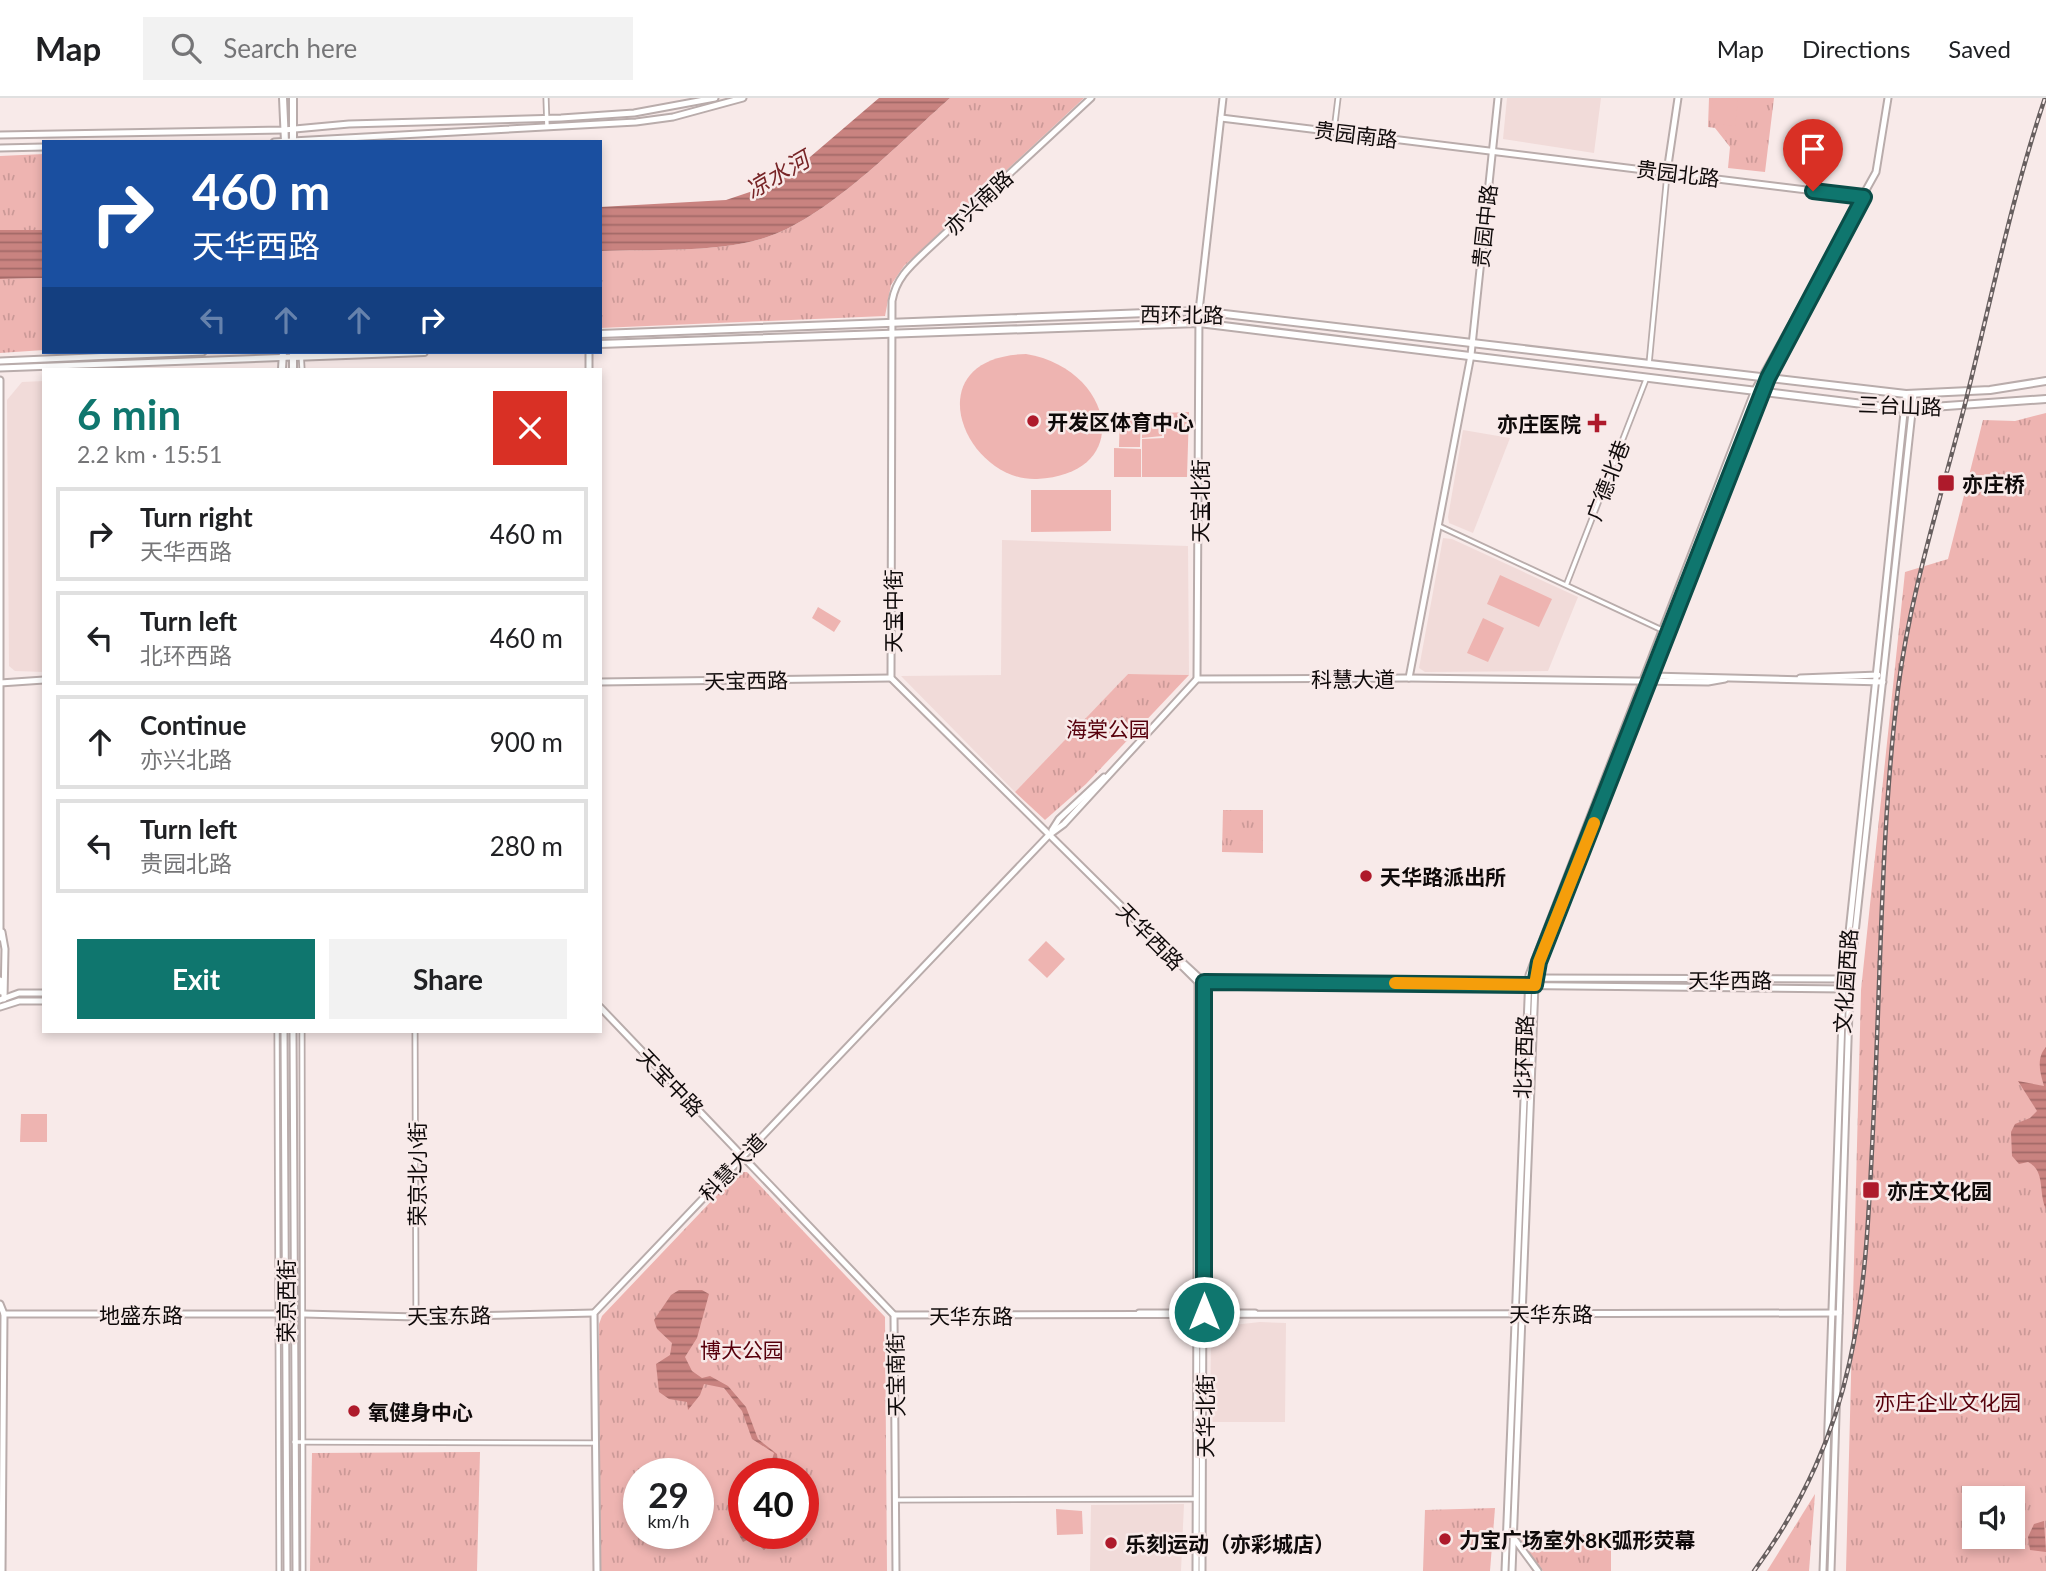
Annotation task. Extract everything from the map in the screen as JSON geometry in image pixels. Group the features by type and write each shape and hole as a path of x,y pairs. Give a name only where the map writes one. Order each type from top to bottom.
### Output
{"main road":[{"path":"284,98 285,140"},
{"path":"293,98 293,140"},
{"name":"西环北路","path":"602,334 1199,311 1765,377"},
{"name":"西环北路","path":"602,344 1199,323 1755,390"},
{"path":"293,355 301,354"},
{"name":"三台山路","path":"1765,377 1906,394 1990,390 2046,381"},
{"name":"三台山路","path":"1755,390 1904,409 2046,399"}],"street":[{"path":"546,98 547,127"},
{"path":"0,135 293,130 349,124 547,118 634,113 715,98"},
{"path":"320,140 673,117 743,98"},
{"name":"亦兴南路","path":"893,321 892,301 901,275 1091,98"},
{"name":"天宝北街","path":"1197,680 1199,311 1223,98"},
{"path":"1334,131 1338,98"},
{"name":"贵园中路","path":"1409,678 1473,343 1498,98"},
{"path":"1649,364 1667,172 1678,98"},
{"path":"1765,377 1802,315 1805,303 1876,172 1888,98"},
{"name":"贵园南路","path":"1221,118 1492,152"},
{"path":"12,134 13,147"},
{"path":"0,148 42,147"},
{"name":"贵园北路","path":"1492,152 1864,197"},
{"name":"天宝中街","path":"893,321 891,678 1049,835"},
{"path":"0,361 158,354"},
{"path":"0,368 293,355"},
{"name":"广德北巷","path":"1567,583 1647,376"},
{"name":"北环西路","path":"1512,1571 1536,981 1539,962 1648,679 1662,630 1755,390 1765,377"},
{"name":"北环西路","path":"1505,1571 1527,983 1763,391 1765,377"},
{"path":"0,380 2,931 5,949 2,1003"},
{"name":"文化园西路","path":"1823,1571 1846,989 1875,678 1906,394"},
{"name":"文化园西路","path":"1847,979 1914,394"},
{"path":"1438,526 1567,583 1662,630"},
{"name":"天宝西路","path":"602,682 891,678"},
{"name":"科慧大道","path":"594,1312 1049,835 1064,824 1197,680 1883,679"},
{"path":"1,683 42,680"},
{"name":"天华西路","path":"1049,835 1201,982 1527,983 1847,979"},
{"path":"0,938 2,931"},
{"path":"0,980 2,1003"},
{"name":"天华西路","path":"1536,981 1846,989"},
{"name":"天华北街","path":"1201,982 1202,1571"},
{"name":"文化园西路","path":"1831,1571 1846,989"},
{"path":"2,1003 19,993 42,993"},
{"path":"2,1003 42,1001"},
{"name":"天宝中路","path":"602,1009 742,1156"},
{"path":"277,1033 279,1571"},
{"name":"荣京西街","path":"284,1033 287,1571"},
{"name":"荣京西街","path":"293,1033 296,1571"},
{"path":"302,1033 303,1571"},
{"name":"荣京北小街","path":"415,1033 416,1317"},
{"name":"天宝南街","path":"742,1156 894,1315 896,1571"},
{"path":"0,1304 2,1571"},
{"path":"594,1312 597,1571"},
{"name":"天宝东路","path":"304,1314 416,1317 594,1312"},
{"name":"地盛东路","path":"2,1313 278,1314"},
{"name":"天华东路","path":"894,1315 1839,1313"},
{"name":"天华北街","path":"1196,1571 1201,1314"},
{"path":"294,1442 596,1443"},
{"path":"895,1500 1198,1499"},
{"path":"1513,1535 1538,1571"}],"shaded area":[{"path":"879,98 950,98 836,198 785,230 761,239 722,246 681,250 602,251 602,207 726,200 765,187 796,169"},
{"path":"1507,98 1601,98 1594,153 1503,139"},
{"path":"0,230 42,230 42,278 0,279"},
{"path":"42,381 42,672 15,671 9,666 7,400 22,382"},
{"path":"1463,430 1510,438 1473,533 1449,523 1448,517"},
{"path":"1443,538 1452,539 1578,597 1548,671 1425,672 1419,668"},
{"path":"1002,540 1188,546 1189,675 1128,674 1015,792 901,676 1001,675"},
{"path":"2046,1047 2046,1209 2034,1166 2028,1162 2019,1164 2012,1156 2011,1132 2015,1124 2030,1118 2037,1111 2018,1081 2044,1086 2040,1061"},
{"path":"679,1290 702,1290 709,1294 697,1338 685,1357 692,1371 702,1378 710,1376 728,1386 746,1407 758,1439 777,1454 777,1458 772,1458 774,1453 752,1439 742,1411 724,1388 704,1384 700,1395 688,1410 687,1402 669,1399 659,1392 656,1364 670,1355 672,1343 657,1329 654,1320 671,1295"},
{"path":"1260,1322 1286,1323 1285,1422 1210,1422 1211,1336 1224,1326"},
{"path":"1184,1504 1181,1571 1090,1571 1091,1505"},
{"path":"2044,1521 2046,1552 2030,1550 2028,1537 2034,1524"}],"green space":[{"path":"950,98 1084,98 904,266 891,285 885,316 602,328 602,251 681,250 761,239 810,216 885,157"},
{"path":"1709,98 1774,98 1765,172 1728,168 1730,147 1715,128 1708,127"},
{"path":"1713,98 1738,99 1735,126 1710,123"},
{"path":"42,154 42,230 0,230 0,156"},
{"path":"42,278 42,350 0,353 0,279"},
{"name":"开发区体育中心","path":"1026,354 1056,363 1078,379 1094,398 1102,420 1100,441 1090,459 1069,473 1037,479 1011,475 989,461 972,442 962,419 961,396 970,375 991,360"},
{"path":"1189,412 1187,477 1142,477 1142,439 1164,438 1164,413"},
{"path":"1120,413 1141,413 1140,447 1119,447"},
{"path":"1142,413 1163,413 1162,436 1142,438"},
{"name":"亦庄企业文化园","path":"2046,413 2046,1571 1846,1571 1861,990 1905,572 1948,559 1983,420 2015,421"},
{"path":"1114,448 1141,449 1141,477 1114,477"},
{"path":"1031,490 1111,490 1111,531 1031,532"},
{"path":"1500,575 1552,599 1539,627 1487,604"},
{"path":"818,607 841,621 834,632 812,618"},
{"path":"1483,618 1504,628 1488,662 1467,653"},
{"name":"海棠公园","path":"1128,674 1189,675 1086,784 1045,820 1015,792"},
{"path":"2032,711 2046,711 2046,755 2032,755"},
{"path":"1223,810 1263,810 1263,853 1222,852"},
{"path":"1046,941 1065,959 1047,978 1028,960"},
{"path":"21,1114 47,1114 47,1142 20,1142"},
{"name":"博大公园","path":"739,1172 747,1172 885,1317 887,1571 599,1571 599,1324 602,1316"},
{"path":"480,1452 477,1571 310,1571 312,1453"},
{"path":"1815,1494 1809,1571 1767,1571"},
{"path":"1495,1508 1490,1571 1423,1571 1425,1510"},
{"path":"1056,1509 1082,1511 1083,1534 1057,1535"},
{"path":"1522,1534 1611,1535 1611,1571 1543,1571 1521,1546"}],"railway":[{"path":"1754,1571 1791,1515 1818,1460 1838,1405 1852,1350 1867,1234 1885,846 1892,741 1903,653 1918,583 2011,213 2045,98"}],"slow traffic":[{"path":"1395,983 1535,985 1539,962 1594,823"}],"place":[{"name":"开发区体育中心","path":"1033,421"},
{"name":"亦庄医院","path":"1597,423"},
{"name":"亦庄桥","path":"1946,483"},
{"name":"天华路派出所","path":"1366,876"},
{"name":"亦庄文化园","path":"1871,1190"},
{"name":"氧健身中心","path":"354,1411"},
{"name":"力宝广场室外8K弧形荧幕","path":"1445,1539"},
{"name":"乐刻运动（亦彩城店）","path":"1111,1543"}],"route":[{"path":"1204,1312 1204,982 1535,985 1539,962 1768,378 1802,315 1805,303 1864,197 1813,191"}],"water label":[{"name":"凉水河","path":"777,174"}]}
